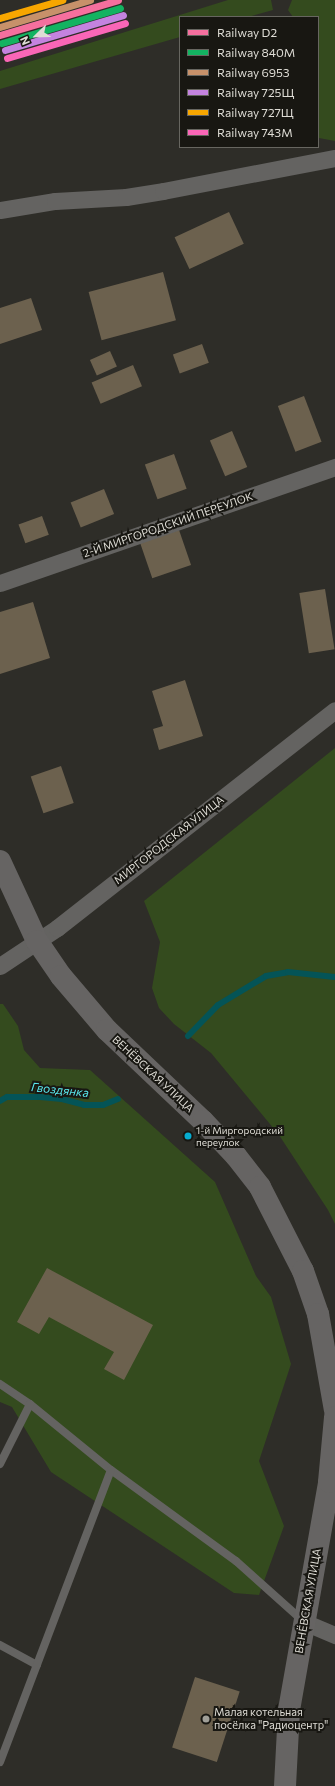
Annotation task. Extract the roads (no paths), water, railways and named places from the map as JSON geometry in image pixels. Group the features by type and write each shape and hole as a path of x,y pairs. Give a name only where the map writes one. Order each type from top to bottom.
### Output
{"street":[{"path":"0,210 55,201 126,197 335,158"},
{"name":"2-Й МИРГОРОДСКИЙ ПЕРЕУЛОК","path":"0,583 335,467"},
{"name":"МИРГОРОДСКАЯ УЛИЦА","path":"0,966 37,941 335,710"},
{"path":"0,861 37,941"},
{"name":"ВЕНЁВСКАЯ УЛИЦА","path":"37,941 86,1008 203,1121 236,1156 260,1188 303,1271 318,1314 335,1410"},
{"name":"ВЕНЁВСКАЯ УЛИЦА","path":"285,1786 289,1710 329,1482 335,1417"},
{"path":"304,1622 335,1635"}],"lane":[{"path":"0,1384 30,1404 111,1470 236,1561 304,1622"},
{"path":"0,1464 30,1404"},
{"path":"0,1762 111,1470"},
{"path":"0,1645 37,1666"}],"waterway":[{"name":"Гвоздянка","path":"188,1036 218,1005 266,976 288,972 335,977"},
{"name":"Гвоздянка","path":"0,1101 7,1097 40,1097 62,1099 84,1105 103,1105 118,1099"}],"rail line":[{"name":"727Щ","path":"0,18 62,0"},
{"name":"6953","path":"0,27 90,0"},
{"name":"D2","path":"0,35 118,0"},
{"name":"840М","path":"2,43 120,8"},
{"name":"725Щ","path":"5,50 123,15"},
{"name":"743М","path":"7,58 125,23"}],"place":[{"name":"1-й Миргородский переулок","path":"188,1136"},
{"name":"Малая котельная посёлка \"Радиоцентр\"","path":"206,1719"}]}
